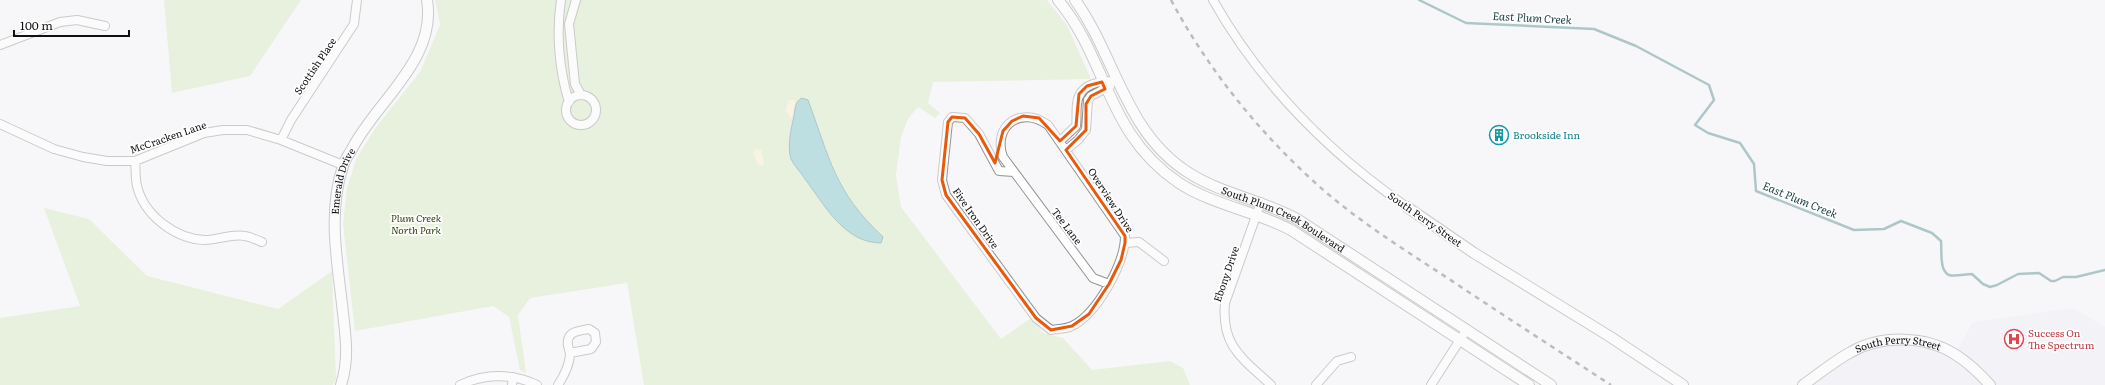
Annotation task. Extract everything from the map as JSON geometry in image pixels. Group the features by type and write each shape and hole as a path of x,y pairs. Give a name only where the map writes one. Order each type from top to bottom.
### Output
{"street":[{"name":"Scottish Place","path":"281,140 291,120 354,24 357,0"},
{"name":"Emerald Drive","path":"341,385 345,370 347,348 334,219 343,165 361,132 411,67 425,39 429,10 427,0"},
{"path":"561,0 558,25 564,88 568,102 567,113 573,122 580,124 590,122 595,116 596,106 589,97 581,95 572,98 568,102"},
{"path":"576,0 569,24 575,84 581,95"},
{"name":"South Plum Creek Boulevard","path":"1058,0 1080,33 1120,118 1136,142 1157,165 1179,183 1202,195 1278,224 1302,237 1529,385"},
{"name":"South Plum Creek Boulevard","path":"1075,0 1091,27 1138,123 1156,145 1187,172 1207,183 1261,202 1284,212 1314,229 1551,385"},
{"name":"South Perry Street","path":"1212,0 1252,59 1296,112 1336,152 1407,207 1480,257 1614,339 1683,385"},
{"path":"0,45 60,22 77,20 105,26"},
{"path":"1060,141 1076,126 1079,94 1087,86 1104,85 1117,81"},
{"path":"1066,150 1078,140 1086,130 1088,100 1104,85"},
{"name":"Overview Drive","path":"1014,172 1003,157 999,146 1003,131 1012,121 1023,116 1039,118 1048,125 1060,141 1125,236 1125,243 1139,242 1164,261"},
{"name":"Five Iron Drive","path":"1014,172 999,171 980,134 965,118 952,117 948,122 942,180 946,195 1036,318 1051,330 1072,326 1089,314 1108,284"},
{"name":"McCracken Lane","path":"0,124 54,149 83,157 107,161 135,161 204,133 223,130 248,130 281,140 343,165"},
{"path":"135,161 137,186 145,205 156,219 170,230 185,236 204,240 244,236 262,242"},
{"name":"Tee Lane","path":"1014,172 1093,278 1108,284"},
{"name":"Ebony Drive","path":"1261,202 1225,303 1224,318 1225,331 1231,345 1242,358 1271,385"},
{"path":"1108,284 1121,260 1125,243"},
{"path":"1431,385 1467,329"},
{"name":"South Perry Street","path":"1803,385 1851,351 1876,342 1902,340 1920,342 1946,350 1963,360 1990,385"},
{"path":"558,385 566,370 570,353"},
{"path":"1316,385 1337,361 1351,357"},
{"path":"460,385 477,378 500,376 513,381 537,385"}],"highlighted area":[{"path":"1102,82 1105,89 1091,96 1086,104 1086,130 1066,150 1125,236 1125,243 1121,260 1109,284 1089,314 1072,326 1051,330 1036,318 946,195 942,180 948,122 952,117 965,118 979,134 995,163 1003,131 1012,121 1023,116 1039,118 1060,141 1076,126 1079,94 1087,86"}],"shaded area":[{"path":"2073,308 2105,327 2105,385 1803,385 1840,358 1902,340 1955,354 1973,322"}],"green space":[{"path":"164,0 301,0 250,76 172,93"},
{"name":"Plum Creek North Park","path":"435,0 1047,0 1067,25 1091,79 933,82 928,103 940,113 935,118 918,107 908,119 901,137 896,175 901,207 1001,339 1031,318 1043,333 1063,338 1092,370 1170,361 1183,368 1190,385 644,385 627,283 530,298 518,315 526,373 520,370 509,317 493,306 355,331 343,224 347,188 356,159 376,127 420,72 440,25"},
{"path":"44,208 89,219 147,276 278,309 332,271 336,379 333,385 0,385 0,318 80,306"}],"sand":[{"path":"789,100 795,100 792,119 785,110"},
{"path":"756,149 761,150 764,163 762,166 757,164 753,152"}],"water":[{"path":"802,98 808,100 835,173 854,204 883,237 881,243 856,237 836,220 792,162 789,143 796,106 798,101"}],"waterway":[{"name":"East Plum Creek","path":"1419,0 1466,23 1594,29 1636,46 1709,85 1714,100 1695,125 1708,133 1740,143 1754,164 1756,191 1854,230 1884,229 1901,221 1932,233 1941,241 1942,265 1946,273 1951,276 1972,274 1983,284 1990,287 2018,274 2039,273 2051,281 2055,281 2063,277 2076,277 2105,270"}],"railway":[{"path":"1171,0 1203,54 1240,104 1282,151 1328,194 1387,238 1611,385"}],"place":[{"name":"Brookside Inn","path":"1499,135"},
{"name":"Success On The Spectrum","path":"2014,339"}]}
